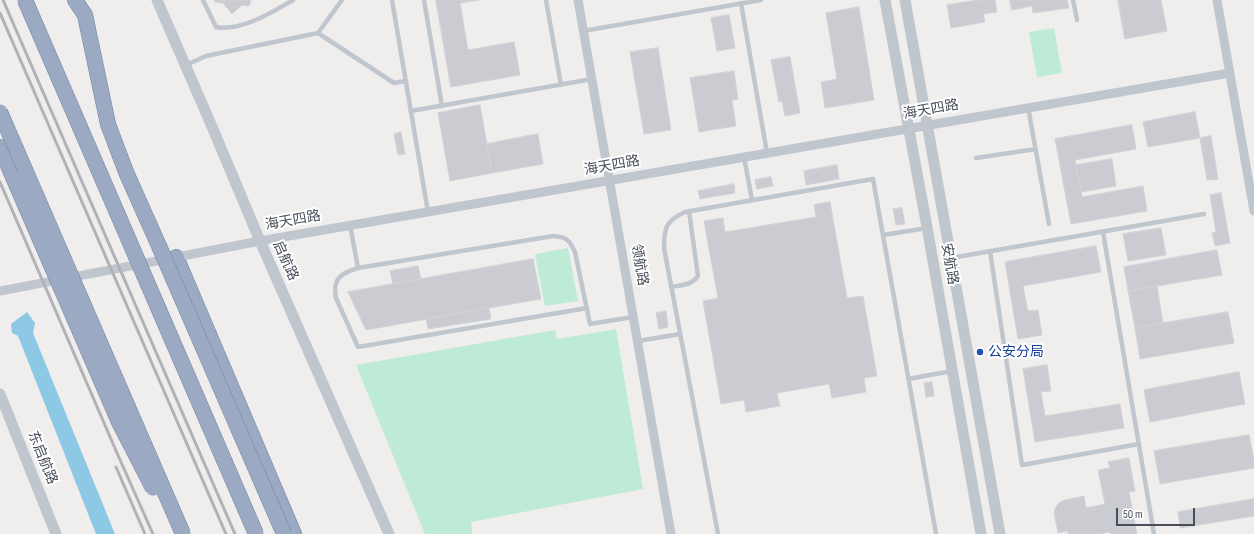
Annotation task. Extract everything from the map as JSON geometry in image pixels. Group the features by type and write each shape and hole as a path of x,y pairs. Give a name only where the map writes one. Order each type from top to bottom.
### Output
{"highway":[{"path":"25,0 256,534"},
{"path":"75,0 85,15 108,124 126,172 284,534"},
{"path":"0,112 182,534"},
{"path":"0,148 119,422 155,491 182,534"},
{"path":"176,257 294,534"}],"street":[{"name":"启航路","path":"157,0 260,241 389,534"},
{"name":"领航路","path":"578,0 671,534"},
{"name":"安航路","path":"885,0 981,534"},
{"name":"安航路","path":"906,0 1000,534"},
{"path":"1217,0 1254,211"},
{"name":"海天四路","path":"0,291 350,225 927,124 1230,73"},
{"name":"东启航路","path":"0,394 56,534"}],"lane":[{"path":"203,0 216,27 224,29 239,26 270,13 293,0"},
{"path":"185,65 206,56 318,33 342,0"},
{"path":"392,0 428,212"},
{"path":"424,0 442,106"},
{"path":"546,0 561,85"},
{"path":"583,31 761,0"},
{"path":"1073,0 1077,20"},
{"path":"741,4 767,153"},
{"path":"318,33 394,82 406,81"},
{"path":"411,111 592,79"},
{"path":"1028,107 1049,224"},
{"path":"976,158 1036,149"},
{"path":"744,157 752,200"},
{"path":"718,534 664,248 664,236 668,225 674,217 689,211 873,179 936,534"},
{"path":"671,287 690,284 695,281 698,276 689,211"},
{"path":"951,258 1204,214"},
{"path":"350,225 358,268"},
{"path":"883,235 927,227"},
{"path":"1103,232 1154,534"},
{"path":"587,308 358,347 336,298 335,291 339,277 345,272 358,268 553,236 563,237 571,243 575,252 587,308 590,324 633,317"},
{"path":"990,251 1022,465 1139,444"},
{"path":"638,342 680,334"},
{"path":"908,379 952,371"}],"green space":[{"path":"1054,28 1062,73 1037,77 1029,32"},
{"path":"568,248 578,301 545,306 535,254"},
{"path":"616,329 643,489 471,522 472,534 425,534 356,365 555,330 557,339"}],"water":[{"path":"27,312 35,323 33,333 115,534 96,534 18,336 12,333 11,324"}],"building":[{"path":"215,0 251,0 249,6 242,5 232,14 223,3 215,2"},
{"path":"436,0 479,0 460,3 468,50 514,42 520,75 451,87"},
{"path":"979,0 995,0 997,12 983,14 985,22 951,28 947,5"},
{"path":"1010,0 1067,0 1069,8 1033,13 1032,6 1012,10"},
{"path":"1118,0 1161,0 1167,31 1125,39"},
{"path":"859,7 874,100 825,108 821,82 837,79 826,13"},
{"path":"729,15 735,48 717,51 711,18"},
{"path":"658,48 671,130 644,134 630,52"},
{"path":"790,57 800,113 785,116 782,101 779,102 771,60"},
{"path":"734,71 738,99 732,100 736,126 699,132 690,78"},
{"path":"480,105 492,173 450,181 438,113"},
{"path":"1195,112 1200,138 1148,147 1143,122"},
{"path":"1132,125 1136,149 1075,160 1082,197 1143,186 1147,211 1071,224 1055,139"},
{"path":"401,132 405,154 398,155 394,134"},
{"path":"538,134 543,164 492,173 487,144"},
{"path":"1211,136 1218,179 1207,180 1200,138"},
{"path":"1112,159 1116,186 1081,192 1076,165"},
{"path":"837,165 839,179 806,185 804,171"},
{"path":"771,177 773,186 757,189 755,180"},
{"path":"734,184 735,193 700,199 698,191"},
{"path":"1221,193 1230,243 1215,246 1212,233 1216,232 1210,195"},
{"path":"830,202 847,298 863,296 877,376 864,378 866,392 832,398 829,384 777,393 780,406 746,412 744,400 721,404 703,301 718,298 704,221 723,218 725,232 816,217 814,205"},
{"path":"902,208 905,224 896,225 893,209"},
{"path":"1161,228 1166,255 1128,261 1123,234"},
{"path":"1096,246 1101,272 1023,286 1028,311 1038,310 1042,335 1018,339 1005,262"},
{"path":"1217,250 1222,275 1128,291 1124,267"},
{"path":"533,259 541,299 366,330 348,292"},
{"path":"418,266 421,279 393,284 390,271"},
{"path":"1157,286 1163,323 1135,328 1128,291"},
{"path":"489,308 491,319 428,329 426,319"},
{"path":"666,311 668,327 659,329 656,313"},
{"path":"1228,312 1234,343 1140,359 1135,328"},
{"path":"1047,365 1051,391 1041,392 1045,416 1120,404 1124,428 1035,442 1023,369"},
{"path":"1239,372 1245,404 1150,422 1144,390"},
{"path":"932,382 934,396 926,397 924,383"},
{"path":"1249,435 1254,468 1160,484 1154,451"},
{"path":"1129,458 1135,491 1129,492 1137,534 1111,534 1110,532 1097,534 1068,534 1068,531 1058,533 1054,512 1059,503 1065,500 1084,496 1086,508 1105,504 1098,470 1110,468 1108,462"},
{"path":"1254,499 1254,516 1180,528 1178,512"}],"railway":[{"path":"3,0 235,534"},
{"path":"0,13 226,534"},
{"path":"0,182 153,534"},
{"path":"116,467 145,534"}],"place":[{"name":"公安分局","path":"980,352"}]}
